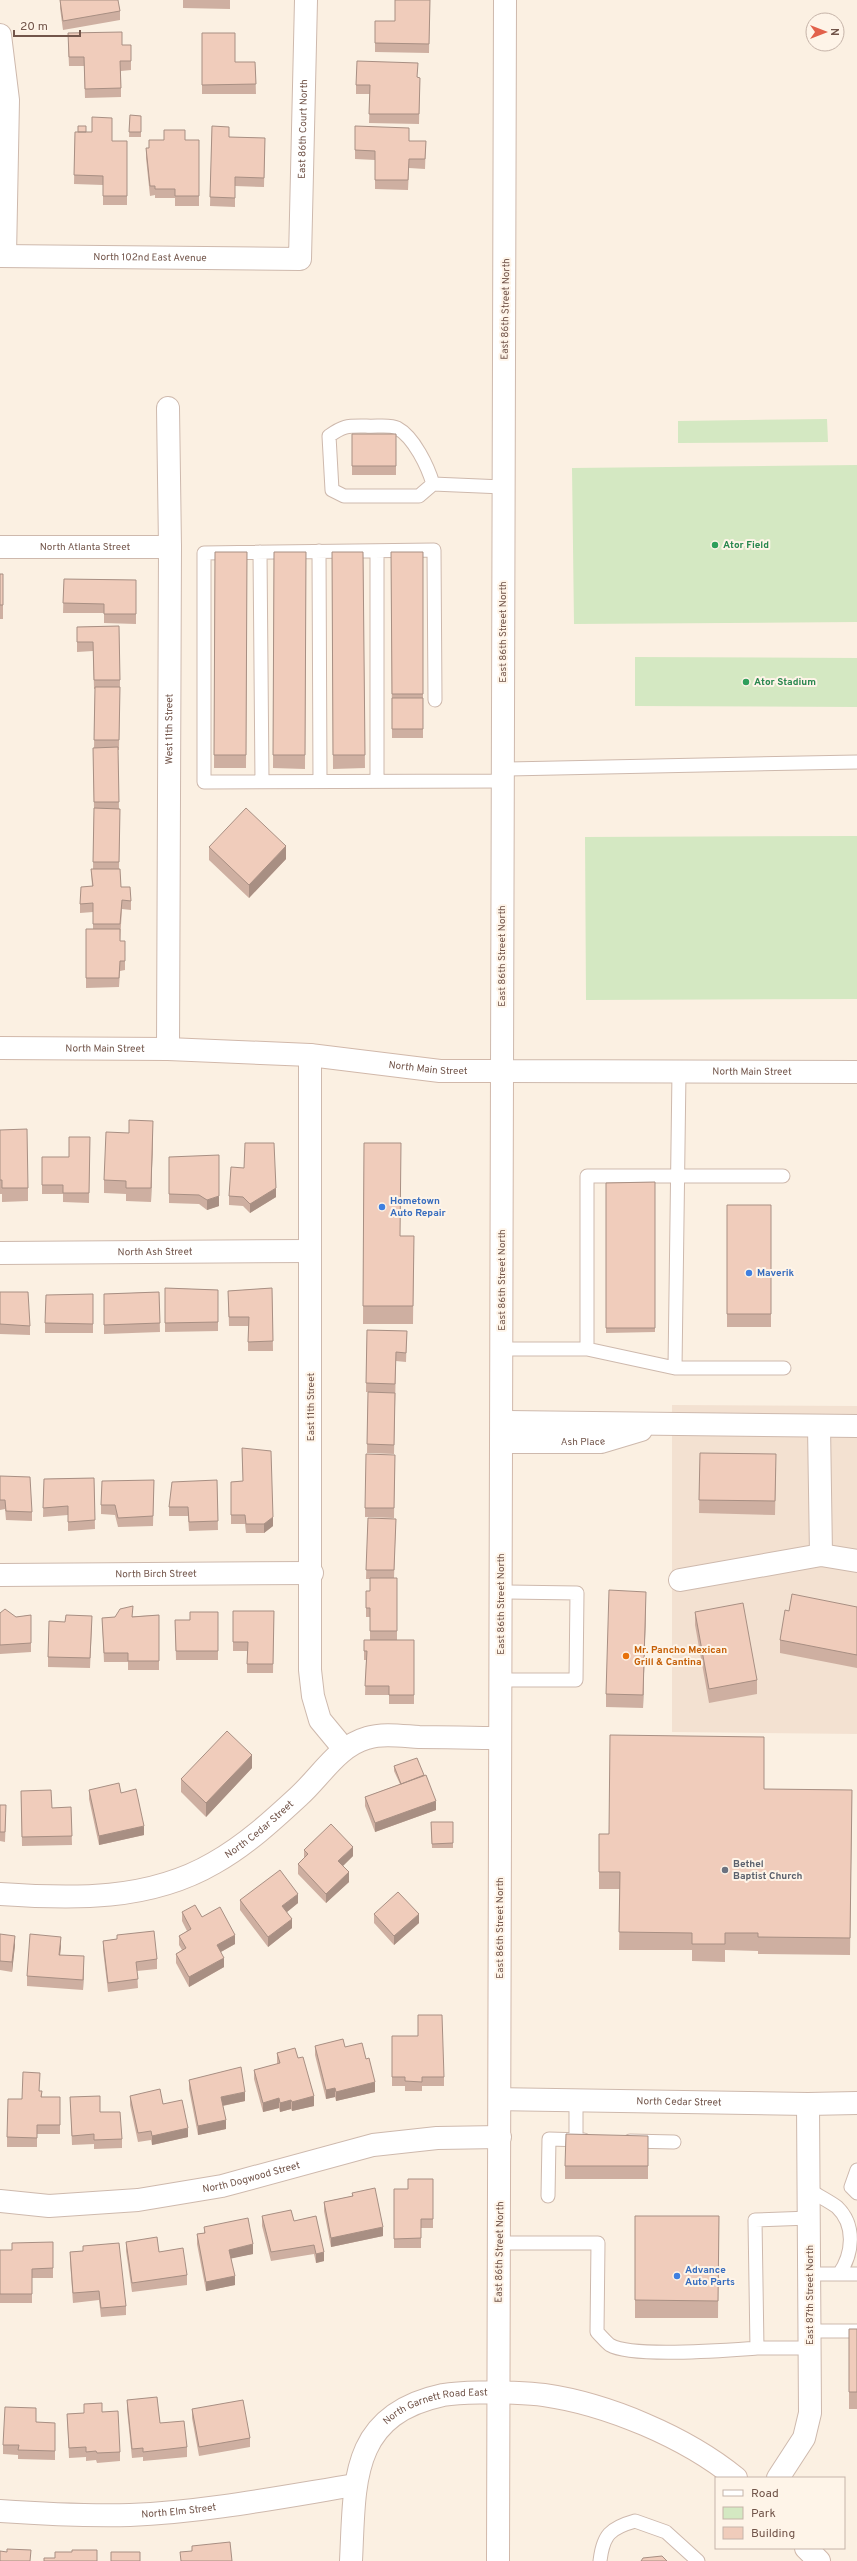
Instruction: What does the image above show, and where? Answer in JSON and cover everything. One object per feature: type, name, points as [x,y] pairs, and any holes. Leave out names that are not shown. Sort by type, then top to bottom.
[{"type":"street","name":"East 86th Court North","points":[[300,259],[306,0]]},
{"type":"street","name":"East 86th Street North","points":[[498,2561],[502,1432],[503,487],[506,298],[505,0]]},
{"type":"street","points":[[0,35],[8,100],[2,256]]},
{"type":"street","name":"North 102nd East Avenue","points":[[2,256],[300,259]]},
{"type":"street","name":"West 11th Street","points":[[168,408],[170,547],[168,1049]]},
{"type":"street","name":"North Atlanta Street","points":[[0,547],[170,547]]},
{"type":"street","name":"North Main Street","points":[[0,1048],[168,1049],[310,1055],[440,1071],[857,1072]]},
{"type":"street","name":"East 11th Street","points":[[310,1055],[312,1573],[310,1670],[313,1696],[320,1720],[344,1749]]},
{"type":"street","name":"North Ash Street","points":[[0,1253],[310,1251]]},
{"type":"street","name":"Ash Place","points":[[502,1432],[661,1424],[857,1426]]},
{"type":"street","points":[[819,1426],[821,1555]]},
{"type":"street","points":[[680,1580],[821,1555],[857,1561]]},
{"type":"street","name":"North Birch Street","points":[[0,1575],[312,1573]]},
{"type":"street","name":"North Cedar Street","points":[[0,1894],[55,1898],[100,1896],[135,1892],[172,1882],[214,1863],[247,1841],[301,1794],[344,1749],[368,1738],[388,1736],[500,1738]]},
{"type":"street","name":"North Cedar Street","points":[[500,2099],[808,2104],[857,2103]]},
{"type":"street","name":"East 87th Street North","points":[[779,2477],[804,2438],[809,2424],[810,2190],[808,2104]]},
{"type":"street","name":"North Dogwood Street","points":[[0,2201],[49,2206],[138,2200],[222,2186],[373,2146],[437,2138],[500,2137]]},
{"type":"street","name":"North Garnett Road East","points":[[351,2561],[355,2485],[361,2458],[372,2436],[387,2419],[403,2408],[444,2395],[498,2392],[551,2397],[614,2414],[694,2449],[735,2477]]},
{"type":"street","name":"North Elm Street","points":[[0,2511],[64,2515],[131,2514],[182,2510],[355,2485]]},
{"type":"lane","points":[[433,484],[427,464],[421,458],[410,438],[396,427],[343,426],[329,436],[332,490],[344,496],[419,496],[433,484],[503,487]]},
{"type":"lane","points":[[435,700],[434,550],[204,553],[204,782],[377,781],[857,762]]},
{"type":"lane","points":[[319,551],[320,781]]},
{"type":"lane","points":[[377,551],[377,781]]},
{"type":"lane","points":[[260,552],[262,781]]},
{"type":"lane","points":[[675,1368],[679,1072]]},
{"type":"lane","points":[[587,1349],[587,1176],[783,1176]]},
{"type":"lane","points":[[502,1349],[587,1349],[675,1368],[784,1368]]},
{"type":"lane","points":[[500,1680],[576,1680],[577,1593],[501,1592]]},
{"type":"lane","points":[[576,2100],[576,2140]]},
{"type":"lane","points":[[548,2196],[549,2139],[598,2140]]},
{"type":"lane","points":[[613,2140],[674,2142]]},
{"type":"lane","points":[[857,2170],[851,2187],[857,2193]]},
{"type":"lane","points":[[810,2190],[836,2206],[847,2222],[850,2232],[848,2257],[839,2274]]},
{"type":"lane","points":[[757,2348],[755,2220],[810,2218]]},
{"type":"lane","points":[[500,2243],[598,2243],[597,2332],[611,2346],[634,2351],[687,2352],[757,2348],[857,2332]]},
{"type":"lane","points":[[810,2274],[857,2274]]},
{"type":"lane","points":[[600,2561],[602,2545],[610,2531],[635,2521],[666,2532],[698,2561]]},
{"type":"shaded area","points":[[672,1405],[857,1406],[857,1734],[672,1732]]},
{"type":"green space","points":[[827,419],[828,442],[678,443],[678,421]]},
{"type":"green space","name":"Ator Field","points":[[857,465],[857,622],[574,624],[572,468]]},
{"type":"green space","name":"Ator Stadium","points":[[635,657],[857,658],[857,707],[635,706]]},
{"type":"green space","points":[[857,836],[857,999],[586,1000],[585,837]]},
{"type":"building","points":[[60,0],[118,0],[120,11],[63,21]]},
{"type":"building","points":[[395,0],[430,0],[429,44],[375,43],[375,21],[395,21]]},
{"type":"building","points":[[122,32],[122,45],[131,45],[131,61],[120,61],[121,88],[85,89],[84,57],[69,57],[68,33]]},
{"type":"building","points":[[202,33],[235,33],[235,62],[255,62],[256,84],[202,85]]},
{"type":"building","points":[[357,61],[418,63],[417,77],[420,78],[419,114],[369,114],[370,85],[356,85]]},
{"type":"building","points":[[130,115],[141,116],[141,132],[129,132]]},
{"type":"building","points":[[92,117],[112,118],[112,141],[127,141],[127,196],[103,196],[103,176],[74,175],[75,132],[92,132]]},
{"type":"building","points":[[78,126],[86,126],[86,132],[78,132]]},
{"type":"building","points":[[212,126],[229,127],[229,137],[265,138],[264,178],[235,177],[235,198],[210,197]]},
{"type":"building","points":[[355,126],[409,128],[409,141],[426,141],[425,159],[409,159],[408,180],[375,180],[375,151],[355,150]]},
{"type":"building","points":[[164,130],[185,130],[185,140],[199,140],[199,196],[175,196],[175,189],[155,189],[155,186],[150,186],[146,148],[149,148],[149,140],[164,140]]},
{"type":"building","points":[[352,434],[396,434],[396,466],[352,466]]},
{"type":"building","points":[[215,552],[247,552],[246,755],[214,755]]},
{"type":"building","points":[[274,552],[306,552],[305,755],[273,755]]},
{"type":"building","points":[[332,552],[363,552],[365,755],[333,755]]},
{"type":"building","points":[[391,552],[423,552],[423,694],[392,694]]},
{"type":"building","points":[[0,574],[3,574],[3,605],[0,605]]},
{"type":"building","points":[[64,579],[136,580],[136,614],[104,614],[104,604],[63,603]]},
{"type":"building","points":[[119,626],[120,680],[94,680],[93,642],[77,642],[77,627]]},
{"type":"building","points":[[95,687],[120,687],[119,740],[94,740]]},
{"type":"building","points":[[392,698],[423,698],[423,729],[392,729]]},
{"type":"building","points":[[118,747],[119,802],[94,802],[93,748]]},
{"type":"building","points":[[94,808],[120,809],[119,862],[93,862]]},
{"type":"building","points":[[246,808],[286,846],[249,885],[209,847]]},
{"type":"building","points":[[91,869],[120,869],[121,887],[130,887],[131,901],[122,900],[120,924],[93,924],[93,903],[80,904],[81,887],[93,886]]},
{"type":"building","points":[[86,929],[120,929],[120,941],[125,941],[125,961],[120,961],[119,978],[86,978]]},
{"type":"building","points":[[129,1120],[153,1121],[151,1188],[126,1188],[126,1181],[104,1180],[106,1132],[129,1133]]},
{"type":"building","points":[[27,1129],[28,1188],[2,1188],[2,1180],[0,1180],[0,1130]]},
{"type":"building","points":[[69,1137],[90,1137],[89,1193],[63,1193],[63,1185],[42,1185],[42,1157],[69,1157]]},
{"type":"building","points":[[245,1143],[274,1143],[276,1188],[250,1204],[243,1197],[229,1196],[231,1167],[244,1168]]},
{"type":"building","name":"Hometown Auto Repair","points":[[364,1143],[401,1143],[400,1236],[414,1236],[413,1306],[363,1306]]},
{"type":"building","points":[[219,1155],[219,1196],[207,1200],[199,1195],[169,1194],[169,1157]]},
{"type":"building","points":[[655,1182],[655,1328],[606,1328],[606,1183]]},
{"type":"building","name":"Maverik","points":[[727,1205],[771,1205],[771,1314],[727,1314]]},
{"type":"building","points":[[165,1288],[218,1290],[218,1322],[165,1323]]},
{"type":"building","points":[[272,1288],[273,1341],[248,1342],[249,1317],[229,1317],[228,1291]]},
{"type":"building","points":[[0,1292],[28,1292],[30,1326],[0,1324]]},
{"type":"building","points":[[159,1292],[160,1323],[104,1325],[104,1294]]},
{"type":"building","points":[[93,1294],[93,1324],[45,1323],[46,1295]]},
{"type":"building","points":[[367,1330],[407,1331],[406,1353],[396,1352],[395,1384],[366,1383]]},
{"type":"building","points":[[368,1392],[395,1393],[394,1445],[367,1444]]},
{"type":"building","points":[[242,1448],[271,1451],[273,1517],[264,1524],[246,1524],[245,1515],[231,1515],[231,1482],[243,1481]]},
{"type":"building","points":[[700,1453],[776,1454],[775,1501],[699,1500]]},
{"type":"building","points":[[366,1454],[395,1455],[394,1508],[365,1508]]},
{"type":"building","points":[[0,1476],[30,1477],[32,1512],[6,1511],[5,1500],[0,1500]]},
{"type":"building","points":[[94,1478],[95,1520],[68,1522],[68,1506],[43,1508],[44,1479]]},
{"type":"building","points":[[154,1480],[153,1516],[118,1518],[115,1505],[101,1505],[102,1481]]},
{"type":"building","points":[[217,1480],[218,1521],[189,1522],[188,1507],[169,1507],[172,1482]]},
{"type":"building","points":[[368,1518],[396,1519],[394,1570],[366,1570]]},
{"type":"building","points":[[370,1578],[397,1578],[397,1631],[370,1631],[370,1608],[366,1608],[366,1591],[370,1591]]},
{"type":"building","name":"Mr. Pancho Mexican Grill & Cantina","points":[[609,1590],[646,1592],[643,1695],[606,1694]]},
{"type":"building","points":[[792,1594],[857,1607],[857,1655],[780,1640],[785,1610],[789,1611]]},
{"type":"building","points":[[743,1603],[757,1680],[709,1689],[695,1612]]},
{"type":"building","points":[[133,1606],[132,1617],[159,1615],[159,1661],[128,1661],[128,1653],[104,1653],[102,1618],[115,1617],[120,1609]]},
{"type":"building","points":[[5,1609],[16,1617],[31,1615],[31,1643],[0,1645],[0,1613]]},
{"type":"building","points":[[233,1611],[274,1611],[273,1664],[247,1664],[248,1642],[233,1642]]},
{"type":"building","points":[[190,1612],[218,1612],[218,1651],[176,1651],[175,1620],[190,1620]]},
{"type":"building","points":[[66,1615],[92,1616],[90,1658],[48,1657],[49,1621],[65,1622]]},
{"type":"building","points":[[364,1640],[414,1640],[414,1695],[389,1695],[389,1686],[365,1686],[367,1651],[364,1651]]},
{"type":"building","points":[[227,1731],[252,1755],[206,1803],[181,1779]]},
{"type":"building","name":"Bethel Baptist Church","points":[[610,1735],[764,1737],[764,1789],[852,1790],[850,1938],[758,1937],[758,1933],[725,1933],[725,1944],[692,1944],[692,1933],[619,1932],[620,1872],[599,1872],[599,1834],[609,1834]]},
{"type":"building","points":[[417,1758],[424,1775],[401,1784],[394,1766]]},
{"type":"building","points":[[426,1775],[436,1801],[375,1823],[365,1797]]},
{"type":"building","points":[[119,1783],[121,1793],[136,1789],[144,1826],[99,1836],[89,1790]]},
{"type":"building","points":[[51,1790],[52,1808],[71,1807],[72,1836],[22,1837],[21,1791]]},
{"type":"building","points":[[0,1805],[6,1805],[5,1832],[0,1832]]},
{"type":"building","points":[[431,1822],[453,1822],[453,1843],[432,1844]]},
{"type":"building","points":[[331,1824],[353,1847],[338,1861],[349,1872],[326,1894],[298,1864],[308,1854],[304,1850]]},
{"type":"building","points":[[280,1870],[298,1894],[282,1906],[292,1919],[268,1937],[240,1900]]},
{"type":"building","points":[[398,1892],[419,1914],[394,1936],[374,1914]]},
{"type":"building","points":[[195,1905],[202,1917],[220,1907],[235,1935],[217,1945],[224,1958],[189,1977],[176,1954],[186,1948],[179,1936],[191,1929],[182,1912]]},
{"type":"building","points":[[154,1931],[157,1959],[136,1962],[138,1979],[108,1983],[103,1941],[117,1939],[117,1935]]},
{"type":"building","points":[[0,1934],[15,1936],[12,1962],[0,1961]]},
{"type":"building","points":[[30,1934],[61,1937],[59,1955],[84,1956],[83,1980],[27,1976]]},
{"type":"building","points":[[418,2015],[442,2015],[444,2077],[422,2077],[422,2082],[405,2081],[405,2077],[392,2077],[392,2036],[418,2036]]},
{"type":"building","points":[[343,2039],[345,2047],[362,2043],[366,2059],[369,2058],[375,2082],[336,2092],[335,2088],[326,2090],[315,2046]]},
{"type":"building","points":[[295,2048],[298,2058],[303,2057],[314,2096],[292,2102],[291,2100],[280,2103],[279,2098],[263,2103],[254,2070],[280,2063],[277,2053]]},
{"type":"building","points":[[241,2067],[245,2092],[221,2097],[226,2120],[198,2126],[189,2080]]},
{"type":"building","points":[[23,2072],[40,2073],[39,2091],[42,2091],[41,2097],[60,2097],[60,2125],[37,2125],[37,2138],[7,2137],[8,2099],[22,2099]]},
{"type":"building","points":[[160,2089],[163,2104],[182,2100],[188,2128],[152,2136],[151,2131],[138,2133],[130,2096]]},
{"type":"building","points":[[100,2096],[100,2112],[120,2112],[122,2139],[94,2140],[94,2134],[72,2136],[70,2097]]},
{"type":"building","points":[[566,2134],[648,2136],[648,2166],[565,2166]]},
{"type":"building","points":[[408,2179],[433,2179],[433,2219],[421,2219],[421,2238],[394,2239],[394,2189],[408,2189]]},
{"type":"building","points":[[375,2188],[383,2227],[331,2238],[324,2202],[353,2196],[352,2193]]},
{"type":"building","points":[[291,2210],[294,2221],[316,2216],[324,2252],[316,2254],[314,2245],[271,2252],[262,2216]]},
{"type":"building","name":"Advance Auto Parts","points":[[635,2216],[719,2216],[718,2301],[635,2300]]},
{"type":"building","points":[[248,2218],[253,2244],[229,2250],[235,2276],[206,2282],[197,2234],[205,2233],[204,2227]]},
{"type":"building","points":[[157,2237],[159,2252],[183,2248],[187,2275],[132,2283],[126,2242]]},
{"type":"building","points":[[53,2242],[53,2268],[32,2269],[32,2294],[0,2294],[0,2250],[12,2250],[12,2243]]},
{"type":"building","points":[[119,2243],[126,2306],[101,2308],[99,2291],[73,2293],[70,2252],[83,2251],[83,2246]]},
{"type":"building","points":[[849,2329],[857,2329],[857,2392],[849,2392]]},
{"type":"building","points":[[157,2397],[160,2423],[184,2421],[187,2447],[143,2452],[143,2448],[132,2449],[127,2400]]},
{"type":"building","points":[[243,2400],[250,2438],[199,2447],[192,2409]]},
{"type":"building","points":[[102,2403],[102,2412],[118,2411],[120,2452],[97,2453],[96,2451],[86,2452],[86,2447],[69,2448],[67,2414],[84,2413],[84,2404]]},
{"type":"building","points":[[5,2407],[36,2408],[36,2422],[55,2423],[55,2451],[18,2450],[19,2445],[3,2445]]},
{"type":"building","points":[[230,2542],[232,2561],[181,2561],[180,2552],[192,2551],[192,2546]]},
{"type":"building","points":[[7,2549],[31,2550],[30,2561],[0,2561],[0,2551],[7,2552]]},
{"type":"building","points":[[72,2550],[97,2550],[97,2561],[44,2561],[44,2558],[55,2558],[55,2552],[72,2552]]},
{"type":"building","points":[[111,2552],[140,2552],[140,2561],[111,2561]]},
{"type":"building","points":[[662,2556],[667,2561],[641,2561],[643,2558]]},
{"type":"place","name":"Ator Field","points":[[715,545]]},
{"type":"place","name":"Ator Stadium","points":[[746,682]]},
{"type":"place","name":"Hometown Auto Repair","points":[[382,1207]]},
{"type":"place","name":"Maverik","points":[[749,1273]]},
{"type":"place","name":"Mr. Pancho Mexican Grill & Cantina","points":[[626,1656]]},
{"type":"place","name":"Bethel Baptist Church","points":[[725,1870]]},
{"type":"place","name":"Advance Auto Parts","points":[[677,2276]]}]
